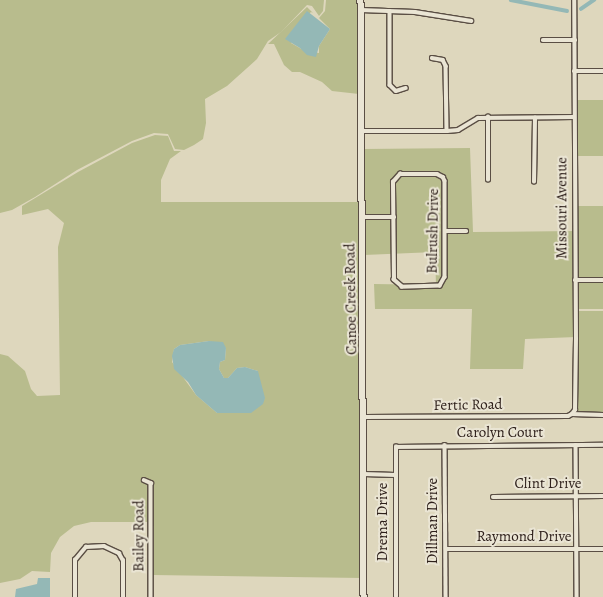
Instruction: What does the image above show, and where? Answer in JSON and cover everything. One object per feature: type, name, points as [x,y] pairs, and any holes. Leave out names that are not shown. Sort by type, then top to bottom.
[{"type":"main road","name":"Canoe Creek Road","points":[[361,0],[364,597]]},
{"type":"street","name":"Missouri Avenue","points":[[572,414],[575,410],[574,0]]},
{"type":"street","points":[[361,10],[415,12],[471,21]]},
{"type":"street","points":[[390,11],[390,85],[396,91],[406,88]]},
{"type":"street","points":[[543,40],[575,40]]},
{"type":"street","points":[[432,58],[442,60],[446,66],[448,131]]},
{"type":"street","points":[[574,71],[603,71]]},
{"type":"street","points":[[488,117],[488,180]]},
{"type":"street","points":[[361,131],[448,131],[458,130],[478,118],[574,117]]},
{"type":"street","points":[[534,182],[535,118]]},
{"type":"street","name":"Bulrush Drive","points":[[400,174],[437,174],[443,177],[445,181],[444,282],[440,286],[402,287],[394,280],[394,217],[395,177],[400,174]]},
{"type":"street","points":[[362,217],[394,217]]},
{"type":"street","points":[[445,231],[466,231]]},
{"type":"street","points":[[575,280],[603,280]]},
{"type":"street","name":"Fertic Road","points":[[364,417],[568,416],[572,414],[603,415]]},
{"type":"street","name":"Carolyn Court","points":[[396,447],[445,445],[603,445]]},
{"type":"street","name":"Dillman Drive","points":[[445,445],[446,597]]},
{"type":"street","points":[[576,445],[575,496],[577,597]]},
{"type":"street","name":"Drema Drive","points":[[396,447],[394,475],[396,597]]},
{"type":"street","points":[[364,474],[394,475]]},
{"type":"street","name":"Bailey Road","points":[[144,480],[151,483],[151,597]]},
{"type":"street","name":"Clint Drive","points":[[493,497],[603,496]]},
{"type":"street","points":[[75,597],[75,560],[86,547],[104,546],[119,553],[123,560],[123,597]]},
{"type":"street","name":"Raymond Drive","points":[[446,550],[603,549]]},
{"type":"green space","points":[[0,0],[324,0],[323,11],[319,16],[312,6],[307,5],[281,32],[268,41],[257,59],[227,86],[205,99],[206,123],[203,139],[194,145],[184,150],[175,149],[168,134],[154,133],[132,141],[77,170],[12,210],[0,213]]},
{"type":"green space","points":[[326,0],[359,0],[359,94],[332,91],[322,82],[300,72],[292,72],[284,65],[274,44],[268,44],[307,7],[313,13],[311,12],[295,27],[291,43],[305,51],[319,53],[319,46],[330,29],[319,18],[325,11]]},
{"type":"green space","points":[[576,100],[603,100],[603,156],[576,156]]},
{"type":"green space","points":[[155,135],[168,136],[174,151],[181,151],[170,159],[161,180],[161,202],[360,202],[362,578],[153,575],[154,526],[150,526],[150,522],[91,522],[74,526],[60,537],[51,553],[50,572],[32,571],[20,579],[0,583],[0,354],[8,356],[25,371],[31,389],[37,396],[60,395],[58,247],[64,223],[48,209],[22,215],[22,206],[78,172],[132,143]],"holes":[[[209,341],[226,348],[225,360],[220,362],[219,369],[224,378],[228,378],[237,368],[245,367],[258,371],[217,413],[196,395],[172,362],[174,349],[180,345]]]},
{"type":"green space","points":[[470,148],[473,232],[576,231],[576,206],[603,206],[603,309],[577,309],[576,337],[525,339],[523,369],[470,369],[472,309],[375,309],[374,284],[436,285],[435,252],[364,255],[363,149]]},
{"type":"green space","points":[[577,311],[603,311],[603,414],[577,414]]},
{"type":"water","points":[[307,11],[330,29],[319,46],[316,57],[307,55],[300,48],[285,39]]},
{"type":"water","points":[[209,341],[223,342],[226,348],[225,360],[220,362],[219,369],[224,378],[228,378],[237,368],[245,367],[258,371],[265,398],[263,404],[251,413],[217,413],[196,395],[188,382],[174,369],[172,356],[174,349],[180,345]]},
{"type":"water","points":[[38,578],[50,578],[50,597],[15,597],[16,589],[37,584]]},
{"type":"waterway","points":[[511,0],[567,11]]},
{"type":"waterway","points":[[581,9],[594,0]]}]
